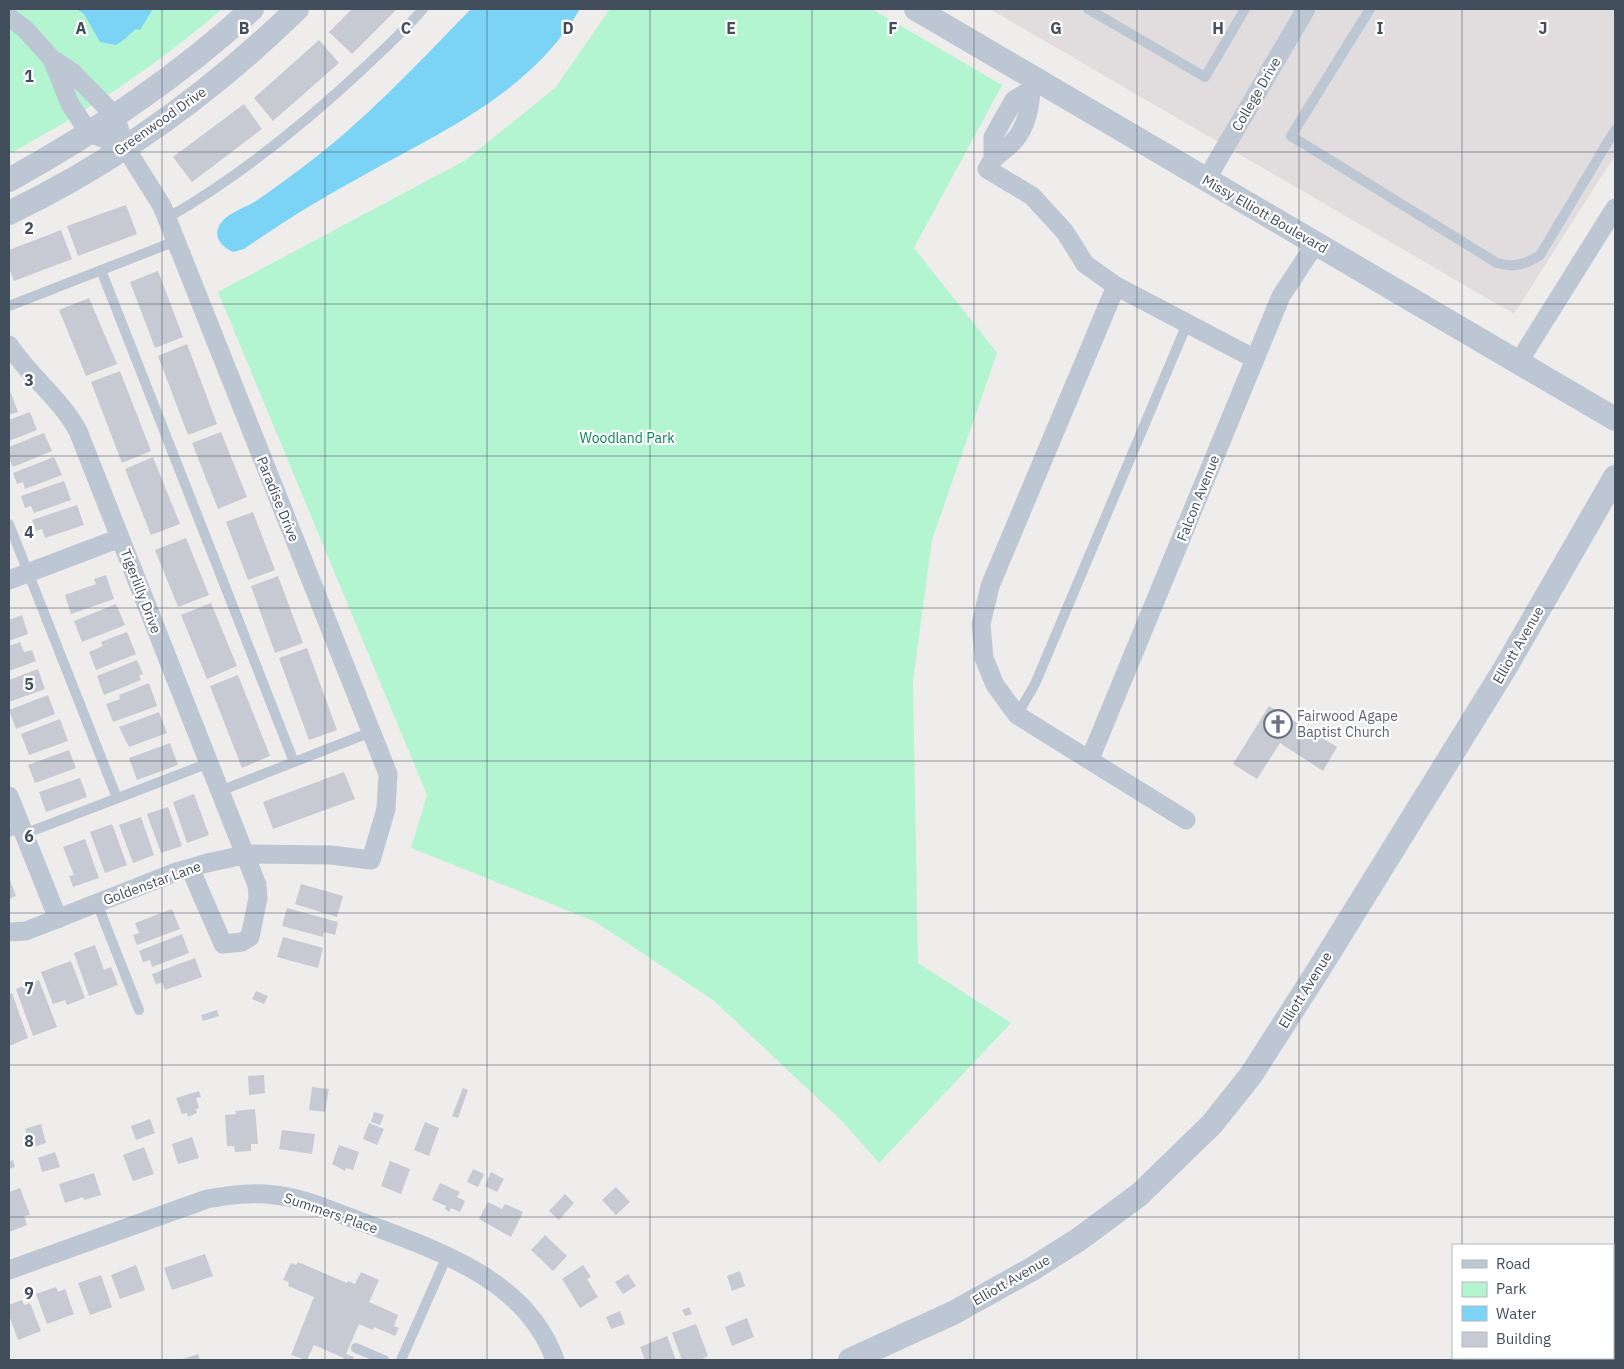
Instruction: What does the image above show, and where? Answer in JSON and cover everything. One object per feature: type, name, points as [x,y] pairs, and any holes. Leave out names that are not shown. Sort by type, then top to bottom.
[{"type":"street","points":[[9,180],[115,116],[189,62],[252,9]]},
{"type":"street","name":"Greenwood Drive","points":[[9,213],[72,179],[125,147],[230,71],[297,9]]},
{"type":"street","name":"Missy Elliott Boulevard","points":[[916,9],[1034,85],[1316,243],[1615,419]]},
{"type":"street","name":"College Drive","points":[[1206,180],[1306,9]]},
{"type":"street","points":[[9,16],[25,28],[52,59],[72,72],[115,116]]},
{"type":"street","points":[[52,59],[70,104],[89,133],[125,147]]},
{"type":"street","points":[[1034,85],[1030,113],[1012,144],[990,163],[1032,196],[1065,232],[1085,264],[1116,286],[1255,360]]},
{"type":"street","name":"Paradise Drive","points":[[115,116],[125,147],[162,206],[167,218],[388,774],[386,809],[372,860]]},
{"type":"street","points":[[1518,362],[1615,208]]},
{"type":"street","name":"Falcon Avenue","points":[[1090,759],[1281,296],[1316,243]]},
{"type":"street","points":[[1116,286],[990,586],[981,624],[984,658],[995,685],[1017,714],[1186,820]]},
{"type":"street","name":"Tigerlilly Drive","points":[[9,345],[26,367],[68,411],[78,431],[257,885],[258,898],[250,937],[242,942],[224,944],[220,939],[190,868]]},
{"type":"street","name":"Elliott Avenue","points":[[850,1360],[954,1313],[1032,1269],[1078,1240],[1140,1194],[1212,1124],[1251,1075],[1319,969],[1504,670],[1615,477]]},
{"type":"street","points":[[9,580],[120,538]]},
{"type":"street","points":[[9,796],[18,831],[58,919]]},
{"type":"street","name":"Goldenstar Lane","points":[[9,947],[18,931],[58,919],[190,868],[245,855],[330,855],[372,860]]},
{"type":"street","name":"Summers Place","points":[[9,1270],[207,1199],[255,1193],[303,1200],[404,1237],[480,1273],[515,1300],[541,1332],[555,1360]]},
{"type":"lane","points":[[167,218],[270,150],[328,101],[423,9]]},
{"type":"lane","points":[[1088,9],[1205,77],[1245,9]]},
{"type":"lane","points":[[1370,9],[1291,136],[1497,263],[1509,266],[1527,264],[1540,255],[1615,130]]},
{"type":"lane","points":[[9,306],[176,241]]},
{"type":"lane","points":[[101,270],[294,762]]},
{"type":"lane","points":[[1017,714],[1039,675],[1187,324]]},
{"type":"lane","points":[[9,524],[26,574],[117,798]]},
{"type":"lane","points":[[220,791],[371,732]]},
{"type":"lane","points":[[18,831],[117,798],[209,763]]},
{"type":"lane","points":[[97,903],[139,1010]]},
{"type":"lane","points":[[401,1360],[447,1256]]},
{"type":"lane","points":[[356,1348],[384,1360]]},
{"type":"shaded area","points":[[990,9],[1615,9],[1615,155],[1514,314]]},
{"type":"green space","points":[[9,9],[222,9],[172,50],[120,87],[65,122],[9,154]]},
{"type":"green space","name":"Woodland Park","points":[[610,9],[872,9],[1002,85],[914,248],[997,353],[932,540],[913,680],[918,963],[1011,1023],[879,1163],[843,1122],[713,1000],[594,921],[411,848],[427,795],[218,292],[466,160],[556,87]]},
{"type":"water","points":[[77,9],[153,9],[140,30],[136,29],[116,45],[100,42],[84,14]]},
{"type":"water","points":[[471,9],[580,9],[559,39],[535,65],[509,88],[480,109],[342,187],[285,221],[244,249],[233,252],[220,242],[217,231],[222,221],[236,211],[256,201],[323,152],[388,93]]},
{"type":"building","points":[[352,9],[397,9],[352,54],[329,32]]},
{"type":"building","points":[[319,40],[339,63],[273,121],[254,98]]},
{"type":"building","points":[[244,104],[262,129],[192,182],[173,157]]},
{"type":"building","points":[[126,205],[137,234],[78,256],[67,226]]},
{"type":"building","points":[[61,230],[72,259],[14,281],[9,268],[9,250]]},
{"type":"building","points":[[158,271],[183,337],[155,348],[130,282]]},
{"type":"building","points":[[89,298],[117,364],[86,376],[59,310]]},
{"type":"building","points":[[187,344],[217,424],[188,435],[158,356]]},
{"type":"building","points":[[120,371],[151,451],[122,463],[91,382]]},
{"type":"building","points":[[9,393],[11,393],[18,412],[9,415]]},
{"type":"building","points":[[30,412],[37,430],[9,441],[9,420]]},
{"type":"building","points":[[221,432],[247,497],[218,509],[192,443]]},
{"type":"building","points":[[44,433],[52,451],[13,467],[9,459],[9,447]]},
{"type":"building","points":[[54,457],[62,475],[25,489],[23,482],[17,484],[13,473]]},
{"type":"building","points":[[153,457],[180,524],[151,535],[125,469]]},
{"type":"building","points":[[64,481],[71,500],[34,513],[31,506],[25,508],[21,496]]},
{"type":"building","points":[[77,505],[84,525],[45,538],[42,529],[36,531],[32,520]]},
{"type":"building","points":[[253,512],[275,570],[248,580],[226,522]]},
{"type":"building","points":[[186,538],[209,595],[178,607],[155,550]]},
{"type":"building","points":[[106,575],[114,599],[71,614],[65,595],[96,584],[94,579]]},
{"type":"building","points":[[278,576],[303,643],[275,653],[251,586]]},
{"type":"building","points":[[211,603],[237,666],[207,679],[181,615]]},
{"type":"building","points":[[116,604],[125,625],[82,642],[74,621]]},
{"type":"building","points":[[22,615],[28,634],[9,641],[9,620]]},
{"type":"building","points":[[127,632],[136,654],[96,670],[89,652],[103,646],[101,642]]},
{"type":"building","points":[[20,642],[24,652],[32,650],[36,661],[9,671],[9,646]]},
{"type":"building","points":[[307,648],[337,730],[309,740],[279,658]]},
{"type":"building","points":[[137,660],[143,674],[139,676],[141,680],[104,695],[97,676]]},
{"type":"building","points":[[38,669],[45,689],[9,702],[9,680]]},
{"type":"building","points":[[238,675],[270,756],[242,768],[210,686]]},
{"type":"building","points":[[149,683],[157,706],[113,722],[106,704],[120,699],[119,695]]},
{"type":"building","points":[[48,695],[55,714],[16,729],[9,710]]},
{"type":"building","name":"Fairwood Agape Baptist Church","points":[[1269,706],[1337,747],[1323,771],[1280,743],[1257,779],[1233,764]]},
{"type":"building","points":[[159,712],[167,733],[129,747],[119,727]]},
{"type":"building","points":[[60,719],[68,741],[29,755],[21,734]]},
{"type":"building","points":[[170,743],[178,765],[137,780],[129,758]]},
{"type":"building","points":[[69,750],[76,768],[35,783],[28,765]]},
{"type":"building","points":[[344,772],[355,799],[273,829],[263,802]]},
{"type":"building","points":[[80,778],[87,797],[46,812],[39,792]]},
{"type":"building","points":[[194,794],[209,835],[187,843],[173,802]]},
{"type":"building","points":[[168,807],[182,846],[161,853],[147,814]]},
{"type":"building","points":[[141,817],[154,855],[133,863],[119,825]]},
{"type":"building","points":[[112,824],[127,865],[105,873],[90,832]]},
{"type":"building","points":[[85,839],[99,878],[73,887],[69,876],[74,875],[63,847]]},
{"type":"building","points":[[9,877],[16,896],[9,899]]},
{"type":"building","points":[[301,884],[343,896],[337,917],[295,904]]},
{"type":"building","points":[[287,908],[338,922],[335,935],[324,932],[323,937],[282,926]]},
{"type":"building","points":[[172,909],[180,929],[137,945],[133,935],[139,933],[135,923]]},
{"type":"building","points":[[182,934],[189,953],[152,967],[150,960],[143,962],[139,951]]},
{"type":"building","points":[[283,937],[323,948],[318,968],[277,957]]},
{"type":"building","points":[[95,945],[104,970],[111,967],[118,985],[89,996],[74,953]]},
{"type":"building","points":[[195,958],[202,977],[165,990],[162,982],[156,985],[152,974]]},
{"type":"building","points":[[71,961],[85,998],[67,1005],[65,1000],[53,1004],[41,972]]},
{"type":"building","points":[[39,980],[57,1027],[33,1036],[16,989]]},
{"type":"building","points":[[256,991],[268,996],[264,1004],[252,999]]},
{"type":"building","points":[[12,993],[28,1038],[9,1046],[9,994]]},
{"type":"building","points":[[217,1010],[219,1016],[203,1021],[201,1015]]},
{"type":"building","points":[[264,1075],[265,1093],[249,1095],[248,1076]]},
{"type":"building","points":[[312,1087],[329,1089],[325,1112],[309,1110]]},
{"type":"building","points":[[463,1088],[468,1090],[458,1118],[452,1116]]},
{"type":"building","points":[[199,1091],[201,1097],[196,1098],[199,1108],[196,1109],[197,1113],[188,1117],[187,1113],[182,1114],[176,1098]]},
{"type":"building","points":[[255,1109],[258,1144],[251,1144],[251,1151],[235,1152],[234,1146],[227,1146],[225,1115],[236,1114],[235,1111]]},
{"type":"building","points":[[374,1112],[384,1115],[380,1125],[371,1122]]},
{"type":"building","points":[[150,1119],[155,1133],[136,1140],[131,1126]]},
{"type":"building","points":[[425,1122],[439,1128],[429,1156],[414,1150]]},
{"type":"building","points":[[369,1123],[384,1129],[377,1145],[363,1139]]},
{"type":"building","points":[[41,1124],[46,1143],[31,1148],[25,1129]]},
{"type":"building","points":[[282,1130],[315,1134],[312,1154],[279,1149]]},
{"type":"building","points":[[192,1137],[199,1158],[178,1164],[172,1144]]},
{"type":"building","points":[[339,1145],[359,1152],[353,1170],[346,1168],[345,1171],[332,1164]]},
{"type":"building","points":[[144,1147],[154,1174],[133,1181],[123,1155]]},
{"type":"building","points":[[55,1152],[60,1167],[42,1172],[38,1158]]},
{"type":"building","points":[[13,1160],[15,1167],[9,1169],[9,1161]]},
{"type":"building","points":[[390,1161],[410,1169],[401,1194],[381,1186]]},
{"type":"building","points":[[473,1169],[484,1174],[478,1187],[467,1182]]},
{"type":"building","points":[[491,1172],[504,1179],[497,1192],[485,1186]]},
{"type":"building","points":[[94,1173],[101,1195],[84,1200],[83,1197],[65,1203],[59,1184]]},
{"type":"building","points":[[440,1183],[460,1192],[457,1197],[465,1201],[460,1212],[451,1208],[449,1212],[445,1209],[446,1206],[432,1200]]},
{"type":"building","points":[[616,1187],[630,1202],[616,1215],[602,1200]]},
{"type":"building","points":[[20,1188],[30,1215],[24,1216],[27,1225],[9,1232],[9,1192]]},
{"type":"building","points":[[565,1194],[574,1203],[559,1220],[549,1211]]},
{"type":"building","points":[[488,1202],[502,1209],[505,1204],[523,1212],[511,1237],[479,1219]]},
{"type":"building","points":[[545,1235],[567,1256],[553,1271],[531,1250]]},
{"type":"building","points":[[205,1254],[213,1276],[172,1290],[164,1268]]},
{"type":"building","points":[[298,1262],[347,1283],[348,1281],[355,1284],[361,1272],[379,1280],[369,1302],[398,1315],[394,1326],[399,1328],[395,1336],[374,1327],[373,1330],[359,1324],[346,1354],[354,1357],[353,1360],[343,1360],[344,1358],[314,1345],[307,1360],[291,1355],[314,1297],[288,1286],[289,1282],[283,1280],[291,1263],[296,1265]]},
{"type":"building","points":[[136,1265],[145,1290],[120,1299],[111,1275]]},
{"type":"building","points":[[583,1265],[591,1277],[587,1279],[598,1297],[580,1308],[562,1279]]},
{"type":"building","points":[[740,1271],[745,1286],[732,1291],[727,1276]]},
{"type":"building","points":[[628,1274],[636,1286],[623,1294],[615,1282]]},
{"type":"building","points":[[101,1275],[112,1307],[90,1315],[78,1283]]},
{"type":"building","points":[[56,1287],[58,1292],[65,1289],[74,1314],[47,1324],[36,1294]]},
{"type":"building","points":[[22,1300],[24,1305],[30,1303],[41,1331],[18,1340],[9,1315],[9,1305]]},
{"type":"building","points":[[689,1307],[692,1314],[685,1316],[682,1310]]},
{"type":"building","points":[[620,1311],[625,1324],[611,1329],[606,1317]]},
{"type":"building","points":[[747,1318],[754,1337],[732,1346],[725,1327]]},
{"type":"building","points":[[696,1324],[708,1356],[700,1360],[682,1360],[672,1333]]},
{"type":"building","points":[[667,1336],[676,1360],[645,1360],[640,1347]]},
{"type":"building","points":[[198,1354],[200,1360],[180,1360]]},
{"type":"place","name":"Fairwood Agape Baptist Church","points":[[1278,724]]}]
